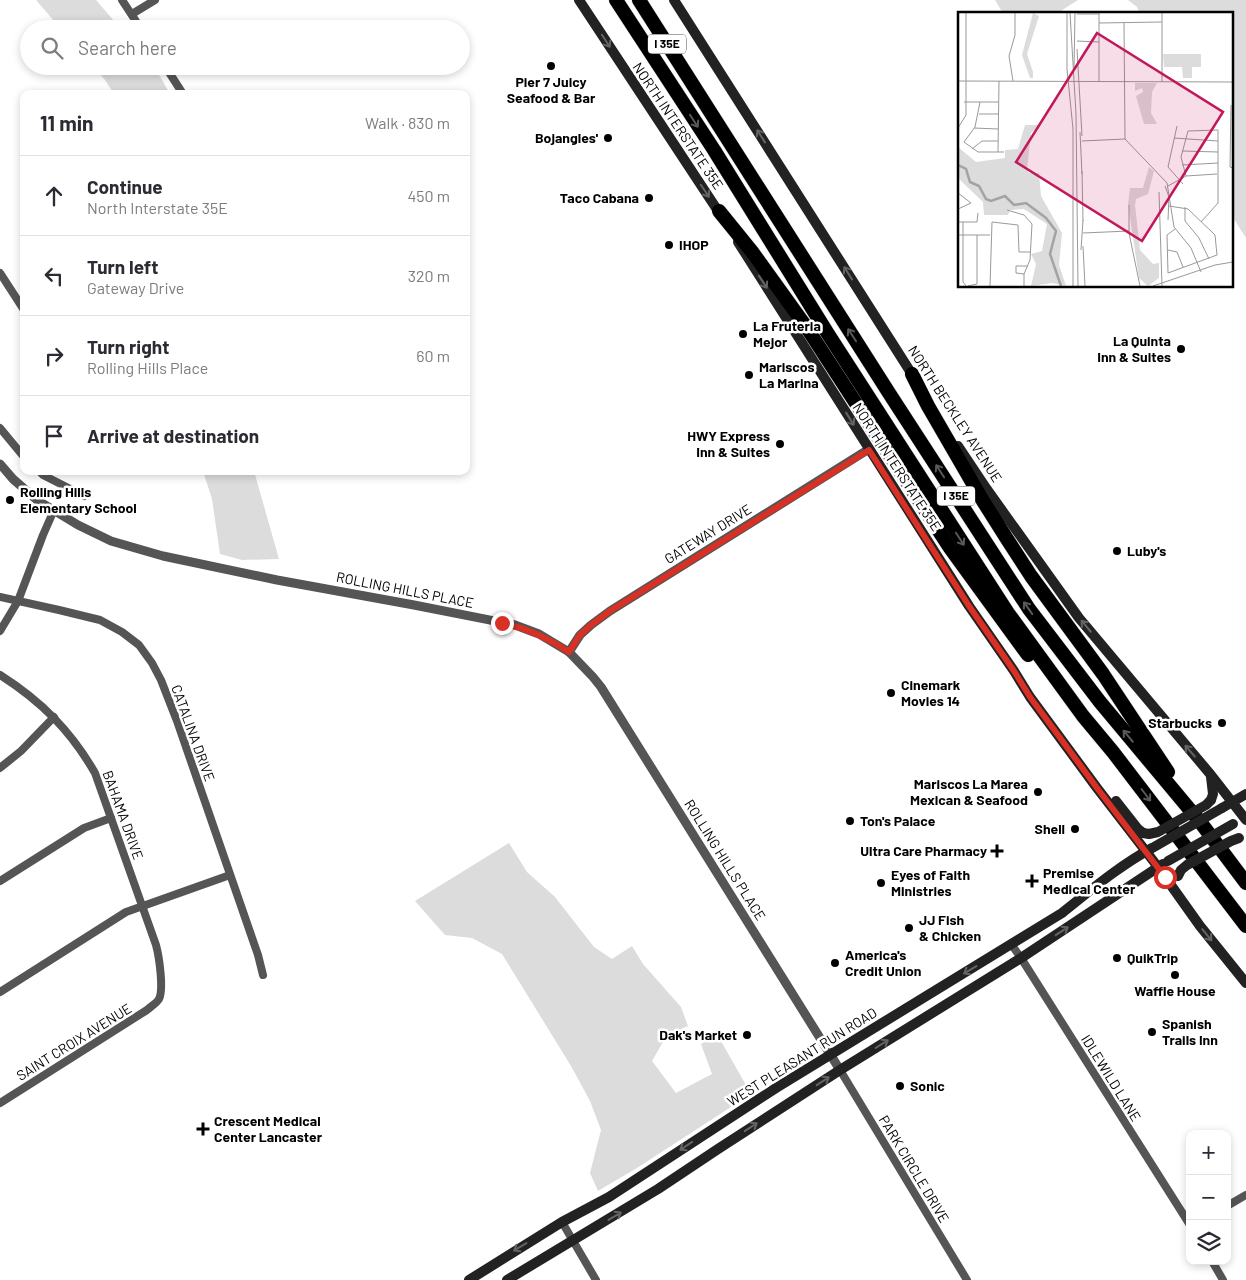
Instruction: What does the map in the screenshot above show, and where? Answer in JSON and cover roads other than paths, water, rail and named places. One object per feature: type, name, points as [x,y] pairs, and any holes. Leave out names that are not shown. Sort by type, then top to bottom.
[{"type":"highway","name":"I 35E","points":[[616,0],[1008,613],[1082,716],[1113,752],[1246,926]]},
{"type":"highway","name":"I 35E","points":[[639,0],[1029,609],[1100,702],[1201,823],[1246,881]]},
{"type":"highway","points":[[719,211],[754,253],[807,328],[970,577],[1051,685],[1082,716]]},
{"type":"highway","points":[[912,374],[928,406],[983,501],[1031,576],[1103,674],[1169,773],[1237,858],[1246,881]]},
{"type":"main road","name":"NORTH INTERSTATE 35E","points":[[579,0],[719,211],[869,450],[1030,697],[1097,788],[1150,849],[1158,867],[1192,915],[1246,983]]},
{"type":"main road","name":"NORTH BECKLEY AVENUE","points":[[674,0],[986,488],[1079,618],[1245,818]]},
{"type":"main road","points":[[1097,788],[1113,798],[1138,829],[1143,833],[1149,834],[1158,832],[1206,805],[1211,800],[1213,794],[1211,775]]},
{"type":"main road","name":"WEST PLEASANT RUN ROAD","points":[[469,1280],[562,1222],[608,1197],[706,1132],[830,1054],[1062,913],[1102,880],[1150,849],[1246,794]]},
{"type":"main road","points":[[507,1280],[658,1189],[840,1070],[1021,958],[1158,867],[1245,818]]},
{"type":"main road","points":[[1192,915],[1178,885],[1178,876],[1181,870],[1231,841],[1242,838]]},
{"type":"street","points":[[122,0],[136,20]]},
{"type":"street","points":[[132,14],[155,0]]},
{"type":"street","points":[[171,75],[180,90]]},
{"type":"street","points":[[0,273],[20,304]]},
{"type":"street","points":[[0,428],[20,452]]},
{"type":"street","name":"GATEWAY DRIVE","points":[[569,652],[580,635],[610,611],[869,450]]},
{"type":"street","name":"ROLLING HILLS PLACE","points":[[0,464],[13,479],[37,500],[78,525],[111,540],[155,554],[277,580],[515,625],[539,634],[569,652],[601,687],[840,1070]]},
{"type":"street","points":[[43,475],[84,496]]},
{"type":"street","points":[[0,631],[18,600],[54,510]]},
{"type":"street","name":"CATALINA DRIVE","points":[[0,597],[100,620],[122,632],[138,645],[152,663],[177,721],[258,955],[263,975]]},
{"type":"street","name":"BAHAMA DRIVE","points":[[0,675],[42,705],[54,717],[70,735],[96,773],[159,956],[159,999]]},
{"type":"street","points":[[0,768],[21,751],[54,717]]},
{"type":"street","points":[[0,881],[84,828],[111,818]]},
{"type":"street","points":[[0,992],[120,916],[142,906],[230,875]]},
{"type":"street","name":"IDLEWILD LANE","points":[[1011,944],[1187,1220]]},
{"type":"street","name":"SAINT CROIX AVENUE","points":[[0,1103],[147,1010],[159,999]]},
{"type":"street","name":"PARK CIRCLE DRIVE","points":[[840,1070],[967,1280]]},
{"type":"street","points":[[1231,1204],[1246,1195]]},
{"type":"street","points":[[562,1222],[596,1280]]},
{"type":"street","points":[[1214,1265],[1223,1280]]},
{"type":"place","name":"Pier 7 Juicy Seafood & Bar","points":[[551,66]]},
{"type":"place","name":"Bojangles'","points":[[608,138]]},
{"type":"place","name":"Taco Cabana","points":[[649,198]]},
{"type":"place","name":"IHOP","points":[[669,245]]},
{"type":"place","name":"La Fruteria Mejor","points":[[743,334]]},
{"type":"place","name":"La Quinta Inn & Suites","points":[[1181,349]]},
{"type":"place","name":"Mariscos La Marina","points":[[749,375]]},
{"type":"place","name":"HWY Express Inn & Suites","points":[[780,444]]},
{"type":"place","name":"Rolling Hills Elementary School","points":[[10,500]]},
{"type":"place","name":"Luby's","points":[[1117,551]]},
{"type":"place","name":"Cinemark Movies 14","points":[[891,693]]},
{"type":"place","name":"Starbucks","points":[[1222,723]]},
{"type":"place","name":"Mariscos La Marea Mexican & Seafood","points":[[1038,792]]},
{"type":"place","name":"Ton's Palace","points":[[850,821]]},
{"type":"place","name":"Shell","points":[[1075,829]]},
{"type":"place","name":"Ultra Care Pharmacy","points":[[997,851]]},
{"type":"place","name":"Premise Medical Center","points":[[1032,881]]},
{"type":"place","name":"Eyes of Faith Ministries","points":[[881,883]]},
{"type":"place","name":"JJ Fish & Chicken","points":[[909,928]]},
{"type":"place","name":"QuikTrip","points":[[1117,958]]},
{"type":"place","name":"America's Credit Union","points":[[835,963]]},
{"type":"place","name":"Waffle House","points":[[1175,975]]},
{"type":"place","name":"Spanish Trails Inn","points":[[1152,1032]]},
{"type":"place","name":"Dak's Market","points":[[747,1035]]},
{"type":"place","name":"Sonic","points":[[900,1086]]},
{"type":"place","name":"Crescent Medical Center Lancaster","points":[[203,1129]]}]
